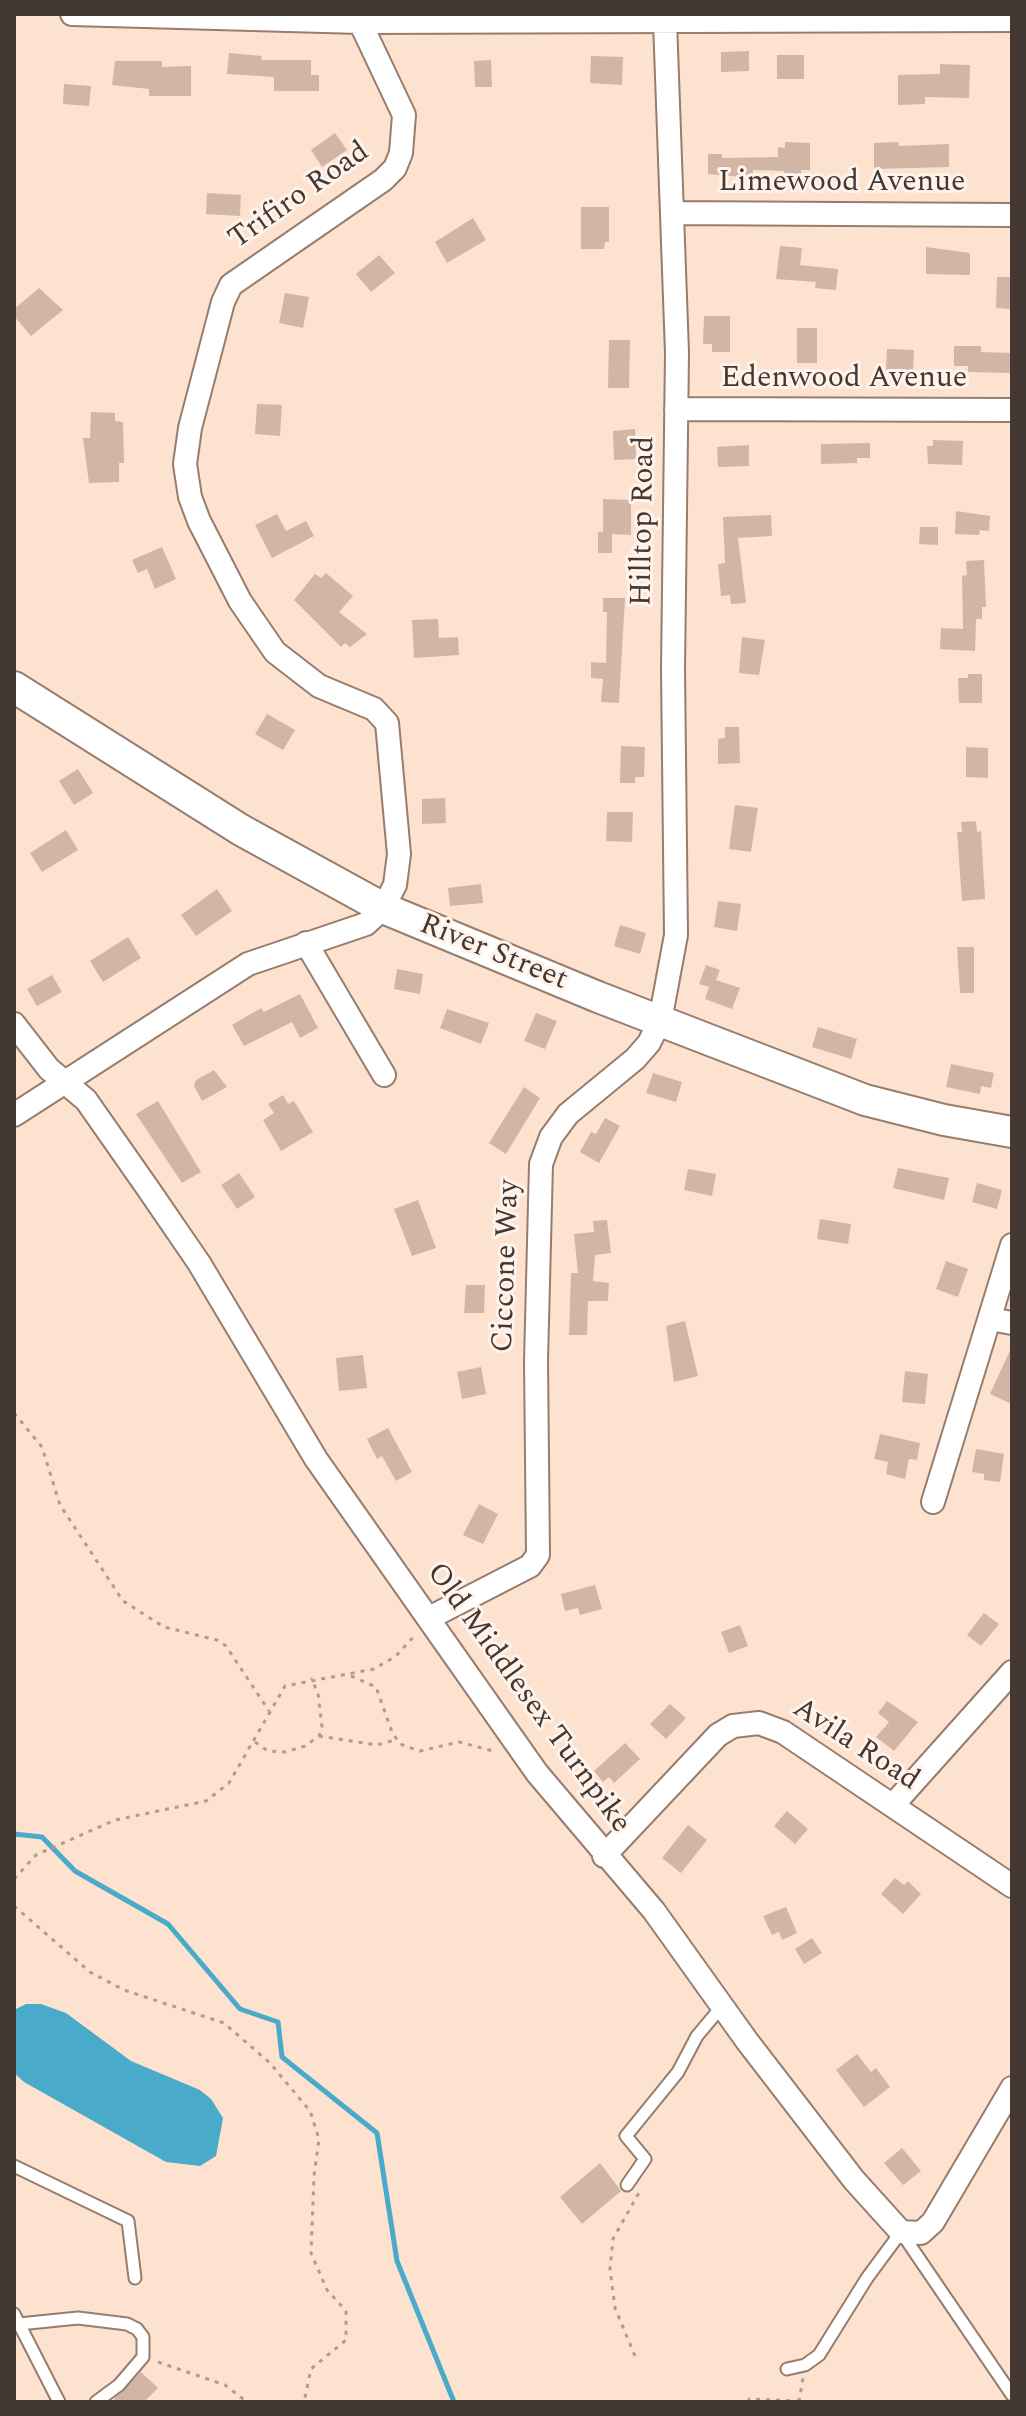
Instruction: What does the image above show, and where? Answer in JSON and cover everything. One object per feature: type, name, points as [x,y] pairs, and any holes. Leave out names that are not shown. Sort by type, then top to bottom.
[{"type":"main road","name":"River Street","points":[[14,687],[241,830],[383,908],[660,1021],[865,1100],[944,1120],[1012,1132]]},
{"type":"street","points":[[72,14],[250,15],[360,22],[1012,20]]},
{"type":"street","name":"Hilltop Road","points":[[660,1021],[678,916],[673,685],[676,409],[665,21]]},
{"type":"street","name":"Trifiro Road","points":[[360,22],[404,115],[401,153],[395,168],[383,180],[231,285],[223,302],[190,428],[185,464],[190,497],[199,521],[240,601],[275,652],[305,677],[374,709],[387,723],[399,854],[395,885],[383,908]]},
{"type":"street","name":"Limewood Avenue","points":[[672,213],[1012,215]]},
{"type":"street","name":"Edenwood Avenue","points":[[676,409],[1012,410]]},
{"type":"street","points":[[14,1115],[248,964],[360,926],[383,908]]},
{"type":"street","points":[[306,943],[384,1075]]},
{"type":"street","name":"Ciccone Way","points":[[429,1618],[530,1566],[536,1559],[540,1542],[536,1457],[537,1233],[541,1164],[551,1137],[568,1114],[635,1059],[660,1021]]},
{"type":"street","name":"Old Middlesex Turnpike","points":[[14,1024],[49,1069],[86,1100],[191,1251],[316,1459],[514,1740],[604,1856],[654,1911],[854,2180],[901,2232]]},
{"type":"street","points":[[933,1502],[1001,1321],[1012,1245]]},
{"type":"street","points":[[893,1805],[1012,1672]]},
{"type":"street","name":"Avila Road","points":[[604,1856],[718,1735],[741,1724],[775,1728],[1012,1886]]},
{"type":"street","points":[[901,2232],[921,2233],[933,2222],[1012,2088]]},
{"type":"lane","points":[[627,2185],[645,2159],[626,2136],[671,2081],[703,2027],[723,2005]]},
{"type":"lane","points":[[14,2166],[128,2221],[135,2278]]},
{"type":"lane","points":[[787,2369],[805,2365],[819,2355],[867,2278],[901,2232]]},
{"type":"lane","name":"Old Middlesex Turnpike","points":[[901,2232],[1012,2395]]},
{"type":"lane","points":[[59,2402],[16,2319],[78,2318],[127,2324],[143,2337],[143,2357],[119,2385],[96,2402]]},
{"type":"path","points":[[14,1413],[42,1447],[60,1505],[123,1601],[164,1627],[217,1640],[226,1646],[269,1711]]},
{"type":"path","points":[[14,1879],[36,1855],[115,1820],[206,1801],[229,1783],[285,1686],[311,1678],[374,1669],[396,1656],[429,1618]]},
{"type":"path","points":[[347,1675],[363,1679],[376,1687],[395,1740]]},
{"type":"path","points":[[255,1741],[268,1751],[285,1752],[305,1746],[319,1736],[322,1727],[318,1693],[311,1678]]},
{"type":"path","points":[[319,1736],[377,1745],[395,1740],[420,1751],[459,1742],[490,1753],[514,1740]]},
{"type":"path","points":[[14,1906],[90,1972],[124,1990],[224,2023],[270,2063],[310,2111],[319,2139],[311,2253],[327,2290],[346,2311],[346,2340],[311,2369],[304,2402]]},
{"type":"path","points":[[635,2356],[615,2308],[610,2269],[613,2239],[642,2194],[639,2169]]},
{"type":"path","points":[[143,2357],[225,2385],[247,2402]]},
{"type":"path","points":[[749,2402],[749,2399],[799,2402],[805,2365]]},
{"type":"water","points":[[26,2004],[41,2004],[66,2013],[131,2061],[200,2090],[211,2099],[223,2118],[216,2156],[200,2166],[166,2162],[24,2082],[14,2073],[14,2010]]},
{"type":"building","points":[[749,51],[749,71],[721,72],[721,52]]},
{"type":"building","points":[[229,53],[262,56],[261,60],[311,60],[311,75],[319,75],[319,91],[274,91],[274,77],[227,74]]},
{"type":"building","points":[[777,55],[804,55],[804,79],[777,79]]},
{"type":"building","points":[[591,56],[623,57],[622,85],[590,83]]},
{"type":"building","points":[[491,60],[492,87],[475,87],[474,61]]},
{"type":"building","points":[[115,61],[162,61],[162,67],[191,66],[191,96],[149,96],[149,89],[112,85]]},
{"type":"building","points":[[940,64],[970,65],[969,98],[925,97],[925,104],[898,105],[898,75],[940,74]]},
{"type":"building","points":[[64,84],[91,86],[89,106],[63,104]]},
{"type":"building","points":[[335,133],[347,150],[322,167],[311,150]]},
{"type":"building","points":[[785,142],[810,143],[810,170],[801,170],[801,179],[784,178],[784,171],[753,170],[753,178],[708,174],[708,154],[722,154],[722,158],[778,157],[778,147],[785,148]]},
{"type":"building","points":[[898,142],[899,146],[949,144],[949,167],[874,169],[874,143]]},
{"type":"building","points":[[207,193],[241,195],[240,216],[206,214]]},
{"type":"building","points":[[581,207],[609,207],[609,242],[605,242],[604,249],[581,249]]},
{"type":"building","points":[[473,218],[486,240],[447,263],[435,242]]},
{"type":"building","points":[[780,246],[802,248],[800,265],[838,269],[836,290],[815,288],[816,282],[776,279]]},
{"type":"building","points":[[926,247],[970,253],[970,275],[926,274]]},
{"type":"building","points":[[379,255],[395,273],[371,292],[356,274]]},
{"type":"building","points":[[997,277],[1011,277],[1010,309],[996,308]]},
{"type":"building","points":[[39,288],[63,310],[31,336],[14,316],[14,309]]},
{"type":"building","points":[[285,293],[309,297],[303,328],[279,323]]},
{"type":"building","points":[[704,316],[730,316],[730,352],[712,352],[712,344],[703,344]]},
{"type":"building","points":[[797,328],[817,328],[817,363],[797,363]]},
{"type":"building","points":[[609,340],[630,340],[629,388],[608,388]]},
{"type":"building","points":[[954,346],[981,346],[981,352],[1012,353],[1012,373],[968,372],[968,366],[954,366]]},
{"type":"building","points":[[887,349],[914,350],[913,371],[886,371]]},
{"type":"building","points":[[257,404],[282,405],[280,436],[255,434]]},
{"type":"building","points":[[91,412],[115,413],[115,421],[123,422],[124,463],[119,463],[119,482],[89,483],[83,438],[90,438]]},
{"type":"building","points":[[635,429],[636,459],[614,460],[613,431]]},
{"type":"building","points":[[933,440],[963,441],[962,465],[928,464],[927,446],[933,446]]},
{"type":"building","points":[[870,443],[870,458],[857,458],[857,463],[821,464],[821,444]]},
{"type":"building","points":[[749,445],[749,466],[718,467],[717,447]]},
{"type":"building","points":[[603,499],[631,500],[631,535],[612,534],[612,553],[598,553],[598,532],[603,532]]},
{"type":"building","points":[[956,511],[990,516],[989,531],[980,530],[979,535],[955,534]]},
{"type":"building","points":[[277,514],[286,531],[306,521],[314,536],[272,558],[255,525]]},
{"type":"building","points":[[771,515],[772,536],[738,538],[746,603],[731,604],[730,595],[721,596],[718,564],[725,563],[723,517]]},
{"type":"building","points":[[920,527],[938,527],[938,545],[919,544]]},
{"type":"building","points":[[162,547],[176,579],[155,589],[147,569],[138,573],[132,560]]},
{"type":"building","points":[[984,560],[986,607],[982,607],[982,619],[976,619],[975,651],[940,649],[941,628],[963,629],[962,576],[967,575],[966,561]]},
{"type":"building","points":[[326,573],[353,596],[339,612],[367,634],[350,647],[345,643],[341,647],[294,600],[315,574],[321,578]]},
{"type":"building","points":[[603,598],[625,598],[619,703],[601,702],[603,679],[591,678],[591,662],[606,663],[607,612],[603,612]]},
{"type":"building","points":[[438,619],[439,638],[458,637],[459,655],[414,658],[412,620]]},
{"type":"building","points":[[742,637],[765,640],[759,675],[739,673]]},
{"type":"building","points":[[968,674],[982,674],[982,703],[959,703],[958,678],[968,678]]},
{"type":"building","points":[[267,714],[295,730],[283,750],[255,734]]},
{"type":"building","points":[[725,727],[739,727],[740,763],[718,764],[718,739],[725,738]]},
{"type":"building","points":[[621,746],[645,747],[644,777],[635,777],[635,783],[620,783]]},
{"type":"building","points":[[966,747],[988,748],[988,778],[966,777]]},
{"type":"building","points":[[78,769],[93,793],[74,805],[59,781]]},
{"type":"building","points":[[445,798],[446,823],[422,824],[422,799]]},
{"type":"building","points":[[735,805],[758,808],[751,852],[729,849]]},
{"type":"building","points":[[607,812],[633,812],[632,842],[606,841]]},
{"type":"building","points":[[976,821],[977,832],[981,831],[985,899],[962,901],[957,832],[962,832],[961,822]]},
{"type":"building","points":[[66,830],[78,850],[42,872],[30,853]]},
{"type":"building","points":[[481,884],[483,903],[450,906],[448,888]]},
{"type":"building","points":[[217,889],[232,911],[196,936],[181,915]]},
{"type":"building","points":[[718,901],[741,904],[737,931],[714,927]]},
{"type":"building","points":[[620,925],[646,933],[640,954],[614,946]]},
{"type":"building","points":[[128,937],[141,958],[103,982],[90,961]]},
{"type":"building","points":[[957,947],[974,947],[974,993],[960,993]]},
{"type":"building","points":[[706,965],[720,970],[716,980],[740,988],[732,1009],[705,999],[709,987],[699,984]]},
{"type":"building","points":[[397,969],[423,974],[420,994],[394,989]]},
{"type":"building","points":[[52,975],[62,992],[37,1006],[27,989]]},
{"type":"building","points":[[300,994],[318,1028],[300,1038],[292,1022],[244,1046],[232,1025],[261,1008],[264,1012]]},
{"type":"building","points":[[447,1009],[489,1023],[481,1044],[440,1028]]},
{"type":"building","points":[[536,1013],[557,1021],[545,1049],[524,1041]]},
{"type":"building","points":[[818,1027],[857,1039],[851,1059],[812,1047]]},
{"type":"building","points":[[951,1064],[994,1073],[991,1088],[981,1086],[980,1094],[946,1087]]},
{"type":"building","points":[[214,1070],[227,1087],[202,1101],[194,1086],[196,1080]]},
{"type":"building","points":[[653,1073],[682,1082],[676,1102],[646,1093]]},
{"type":"building","points":[[524,1087],[540,1098],[506,1154],[489,1143]]},
{"type":"building","points":[[283,1095],[288,1104],[294,1101],[313,1132],[281,1151],[263,1120],[274,1113],[268,1104]]},
{"type":"building","points":[[158,1101],[201,1172],[182,1183],[136,1114]]},
{"type":"building","points":[[605,1118],[620,1126],[599,1163],[580,1152],[591,1132],[596,1134]]},
{"type":"building","points":[[898,1168],[949,1178],[944,1200],[893,1188]]},
{"type":"building","points":[[688,1169],[716,1174],[712,1196],[684,1190]]},
{"type":"building","points":[[239,1173],[255,1197],[237,1209],[221,1185]]},
{"type":"building","points":[[977,1183],[1002,1190],[997,1209],[972,1202]]},
{"type":"building","points":[[418,1200],[436,1248],[412,1256],[394,1209]]},
{"type":"building","points":[[820,1219],[851,1224],[848,1244],[817,1239]]},
{"type":"building","points":[[607,1220],[611,1253],[595,1255],[593,1281],[609,1283],[608,1301],[588,1301],[587,1335],[569,1335],[571,1273],[578,1273],[574,1234],[594,1232],[593,1221]]},
{"type":"building","points":[[946,1261],[968,1269],[958,1297],[936,1289]]},
{"type":"building","points":[[466,1285],[485,1285],[484,1313],[464,1313]]},
{"type":"building","points":[[685,1321],[698,1376],[674,1382],[666,1326]]},
{"type":"building","points":[[1012,1346],[1012,1404],[990,1394]]},
{"type":"building","points":[[363,1355],[367,1388],[339,1391],[336,1358]]},
{"type":"building","points":[[481,1367],[486,1394],[462,1399],[457,1372]]},
{"type":"building","points":[[905,1371],[928,1374],[925,1404],[902,1402]]},
{"type":"building","points":[[388,1428],[412,1472],[396,1481],[382,1456],[377,1459],[367,1439]]},
{"type":"building","points":[[880,1434],[920,1443],[917,1460],[909,1459],[905,1479],[886,1474],[888,1462],[874,1459]]},
{"type":"building","points":[[976,1449],[1004,1454],[1000,1482],[984,1480],[984,1474],[972,1472]]},
{"type":"building","points":[[479,1504],[498,1514],[483,1544],[463,1535]]},
{"type":"building","points":[[595,1585],[602,1609],[580,1615],[578,1608],[565,1611],[561,1594]]},
{"type":"building","points":[[984,1613],[999,1624],[981,1646],[967,1635]]},
{"type":"building","points":[[740,1625],[748,1646],[729,1653],[721,1632]]},
{"type":"building","points":[[887,1701],[918,1722],[894,1751],[876,1737],[889,1722],[878,1713]]},
{"type":"building","points":[[670,1704],[686,1718],[666,1739],[650,1724]]},
{"type":"building","points":[[625,1743],[640,1759],[614,1783],[609,1777],[603,1782],[594,1771]]},
{"type":"building","points":[[787,1811],[808,1829],[795,1844],[774,1826]]},
{"type":"building","points":[[688,1825],[707,1840],[681,1873],[662,1858]]},
{"type":"building","points":[[895,1878],[904,1885],[908,1881],[921,1894],[903,1914],[881,1894]]},
{"type":"building","points":[[786,1907],[797,1933],[782,1940],[779,1932],[772,1935],[763,1916]]},
{"type":"building","points":[[812,1938],[822,1953],[804,1964],[795,1949]]},
{"type":"building","points":[[857,2054],[871,2072],[876,2068],[890,2087],[864,2107],[836,2070]]},
{"type":"building","points":[[902,2148],[921,2171],[903,2185],[884,2163]]},
{"type":"building","points":[[600,2163],[621,2191],[582,2224],[560,2197]]},
{"type":"building","points":[[141,2372],[158,2388],[144,2402],[117,2402],[114,2399]]},
{"type":"waterway","points":[[14,1834],[42,1837],[75,1871],[168,1924],[240,2009],[278,2022],[282,2057],[377,2133],[397,2261],[454,2402]]}]
